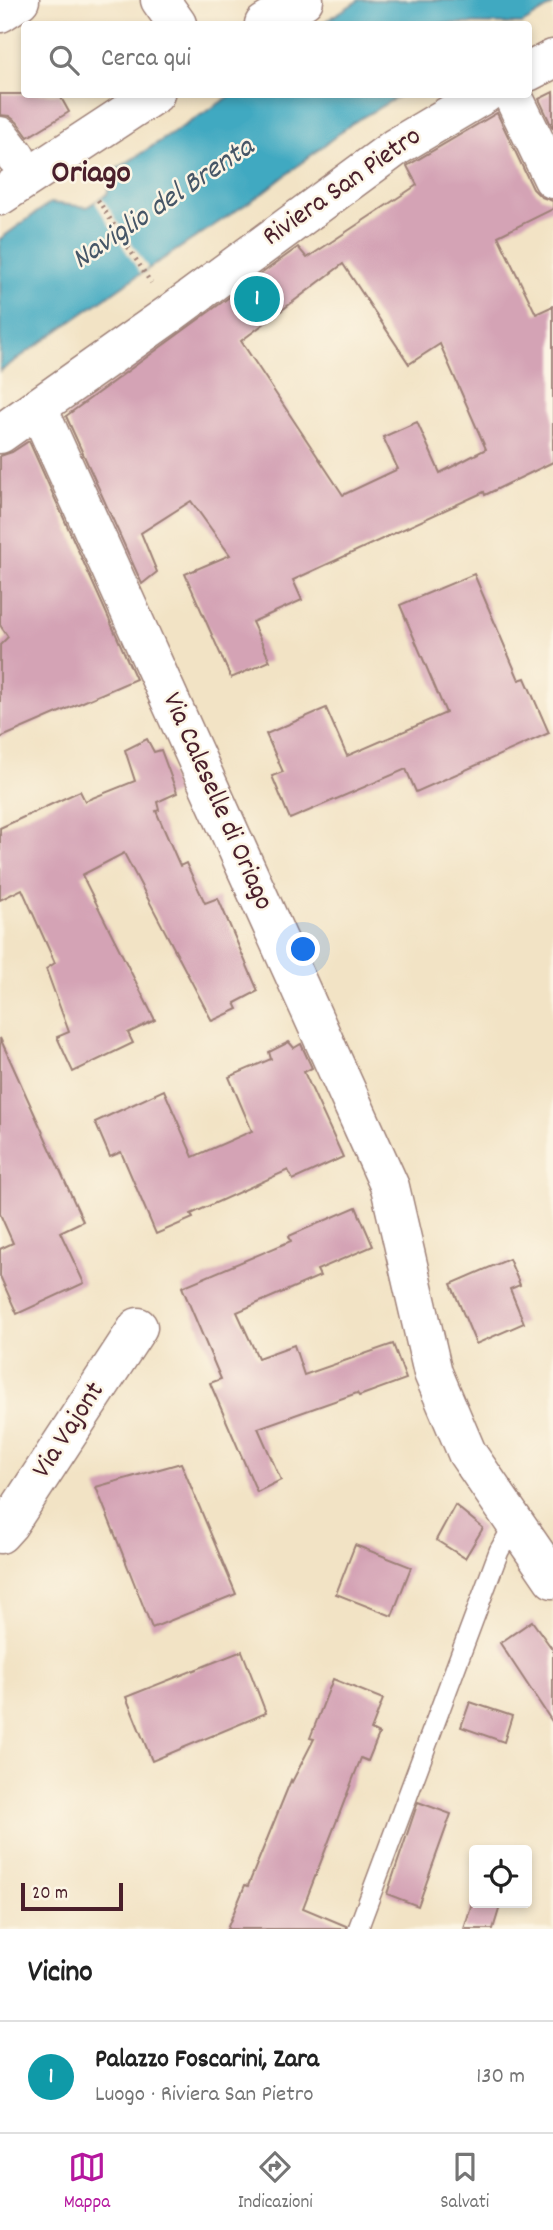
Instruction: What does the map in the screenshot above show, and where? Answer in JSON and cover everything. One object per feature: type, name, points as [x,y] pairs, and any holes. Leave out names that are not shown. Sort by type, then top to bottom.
[{"type":"street","points":[[0,13],[20,0]]},
{"type":"street","points":[[160,0],[175,21]]},
{"type":"street","points":[[269,21],[304,0]]},
{"type":"street","points":[[532,70],[553,60]]},
{"type":"street","points":[[0,196],[149,98]]},
{"type":"street","name":"Riviera San Pietro","points":[[0,434],[396,146],[478,98]]},
{"type":"street","points":[[514,98],[553,179]]},
{"type":"street","name":"Via Caleselle di Oriago","points":[[38,408],[390,1187],[433,1373],[467,1453],[553,1579]]},
{"type":"street","name":"Via Vajont","points":[[0,1534],[138,1327]]},
{"type":"lane","points":[[358,1929],[499,1551],[515,1523]]},
{"type":"path","points":[[98,200],[144,271]]},
{"type":"water","points":[[359,0],[553,0],[553,5],[527,21],[326,21]]},
{"type":"water","name":"Naviglio del Brenta","points":[[227,98],[396,98],[351,124],[263,193],[0,371],[0,239],[50,203],[87,207],[107,194],[114,171]]},
{"type":"pier","points":[[102,198],[148,268],[140,273],[95,202]]},
{"type":"building","points":[[553,92],[553,129],[539,99]]},
{"type":"building","points":[[0,94],[21,94],[21,98],[61,98],[69,112],[28,137],[17,122],[9,116],[0,115]]},
{"type":"building","points":[[497,113],[533,189],[541,197],[553,201],[553,209],[498,236],[536,314],[553,306],[553,462],[293,580],[302,600],[252,622],[270,661],[231,678],[185,574],[230,555],[191,501],[141,533],[157,572],[142,584],[66,416],[298,247],[307,258],[417,185],[407,166]],"holes":[[[343,264],[409,364],[440,344],[486,449],[440,473],[417,422],[383,437],[398,469],[343,495],[241,341]]]},
{"type":"building","points":[[29,441],[136,679],[0,738],[0,645],[8,637],[0,625],[0,456]]},
{"type":"building","points":[[474,574],[519,680],[525,678],[549,733],[416,792],[406,769],[290,819],[272,776],[283,772],[266,734],[326,708],[347,756],[446,713],[400,605]]},
{"type":"building","points":[[147,739],[154,752],[161,750],[177,793],[157,802],[159,810],[156,811],[180,866],[186,863],[205,903],[218,898],[258,991],[235,1003],[238,1009],[212,1021],[124,853],[82,875],[155,1020],[128,1033],[133,1043],[73,1072],[57,1037],[69,1032],[46,969],[55,963],[22,889],[0,900],[0,828],[80,791],[85,801],[135,781],[125,750]]},
{"type":"building","points":[[0,1038],[83,1221],[60,1232],[84,1283],[17,1314],[0,1276],[0,1249],[13,1243],[0,1214]]},
{"type":"building","points":[[289,1042],[294,1048],[301,1044],[312,1068],[304,1072],[343,1157],[293,1180],[288,1170],[191,1214],[193,1218],[156,1234],[121,1152],[110,1157],[95,1122],[164,1090],[193,1157],[252,1131],[229,1077],[271,1059],[269,1052]]},
{"type":"building","points":[[356,1207],[373,1246],[317,1270],[320,1276],[237,1312],[258,1358],[294,1345],[304,1375],[393,1344],[406,1379],[359,1396],[357,1393],[258,1428],[281,1480],[257,1492],[210,1383],[221,1379],[182,1287],[291,1241],[289,1236]]},
{"type":"building","points":[[509,1259],[520,1285],[510,1289],[524,1323],[476,1344],[451,1284]]},
{"type":"building","points":[[181,1463],[236,1594],[152,1628],[96,1487]]},
{"type":"building","points":[[455,1505],[483,1528],[465,1558],[436,1540]]},
{"type":"building","points":[[355,1545],[411,1567],[392,1616],[336,1594]]},
{"type":"building","points":[[532,1621],[553,1650],[553,1723],[500,1643]]},
{"type":"building","points":[[242,1651],[266,1713],[152,1761],[126,1697]]},
{"type":"building","points":[[333,1679],[383,1699],[371,1730],[379,1734],[368,1761],[361,1758],[303,1908],[346,1926],[346,1929],[227,1929],[245,1885],[248,1886],[291,1780],[292,1782],[314,1739],[310,1738]]},
{"type":"building","points":[[470,1702],[512,1716],[504,1742],[461,1727]]},
{"type":"building","points":[[418,1802],[451,1814],[418,1906],[387,1894]]},
{"type":"building","points":[[470,1908],[499,1908],[493,1929],[464,1929]]},
{"type":"place","name":"Palazzo Foscarini, Zara","points":[[257,299]]},
{"type":"district","name":"Oriago","points":[[91,175]]}]
